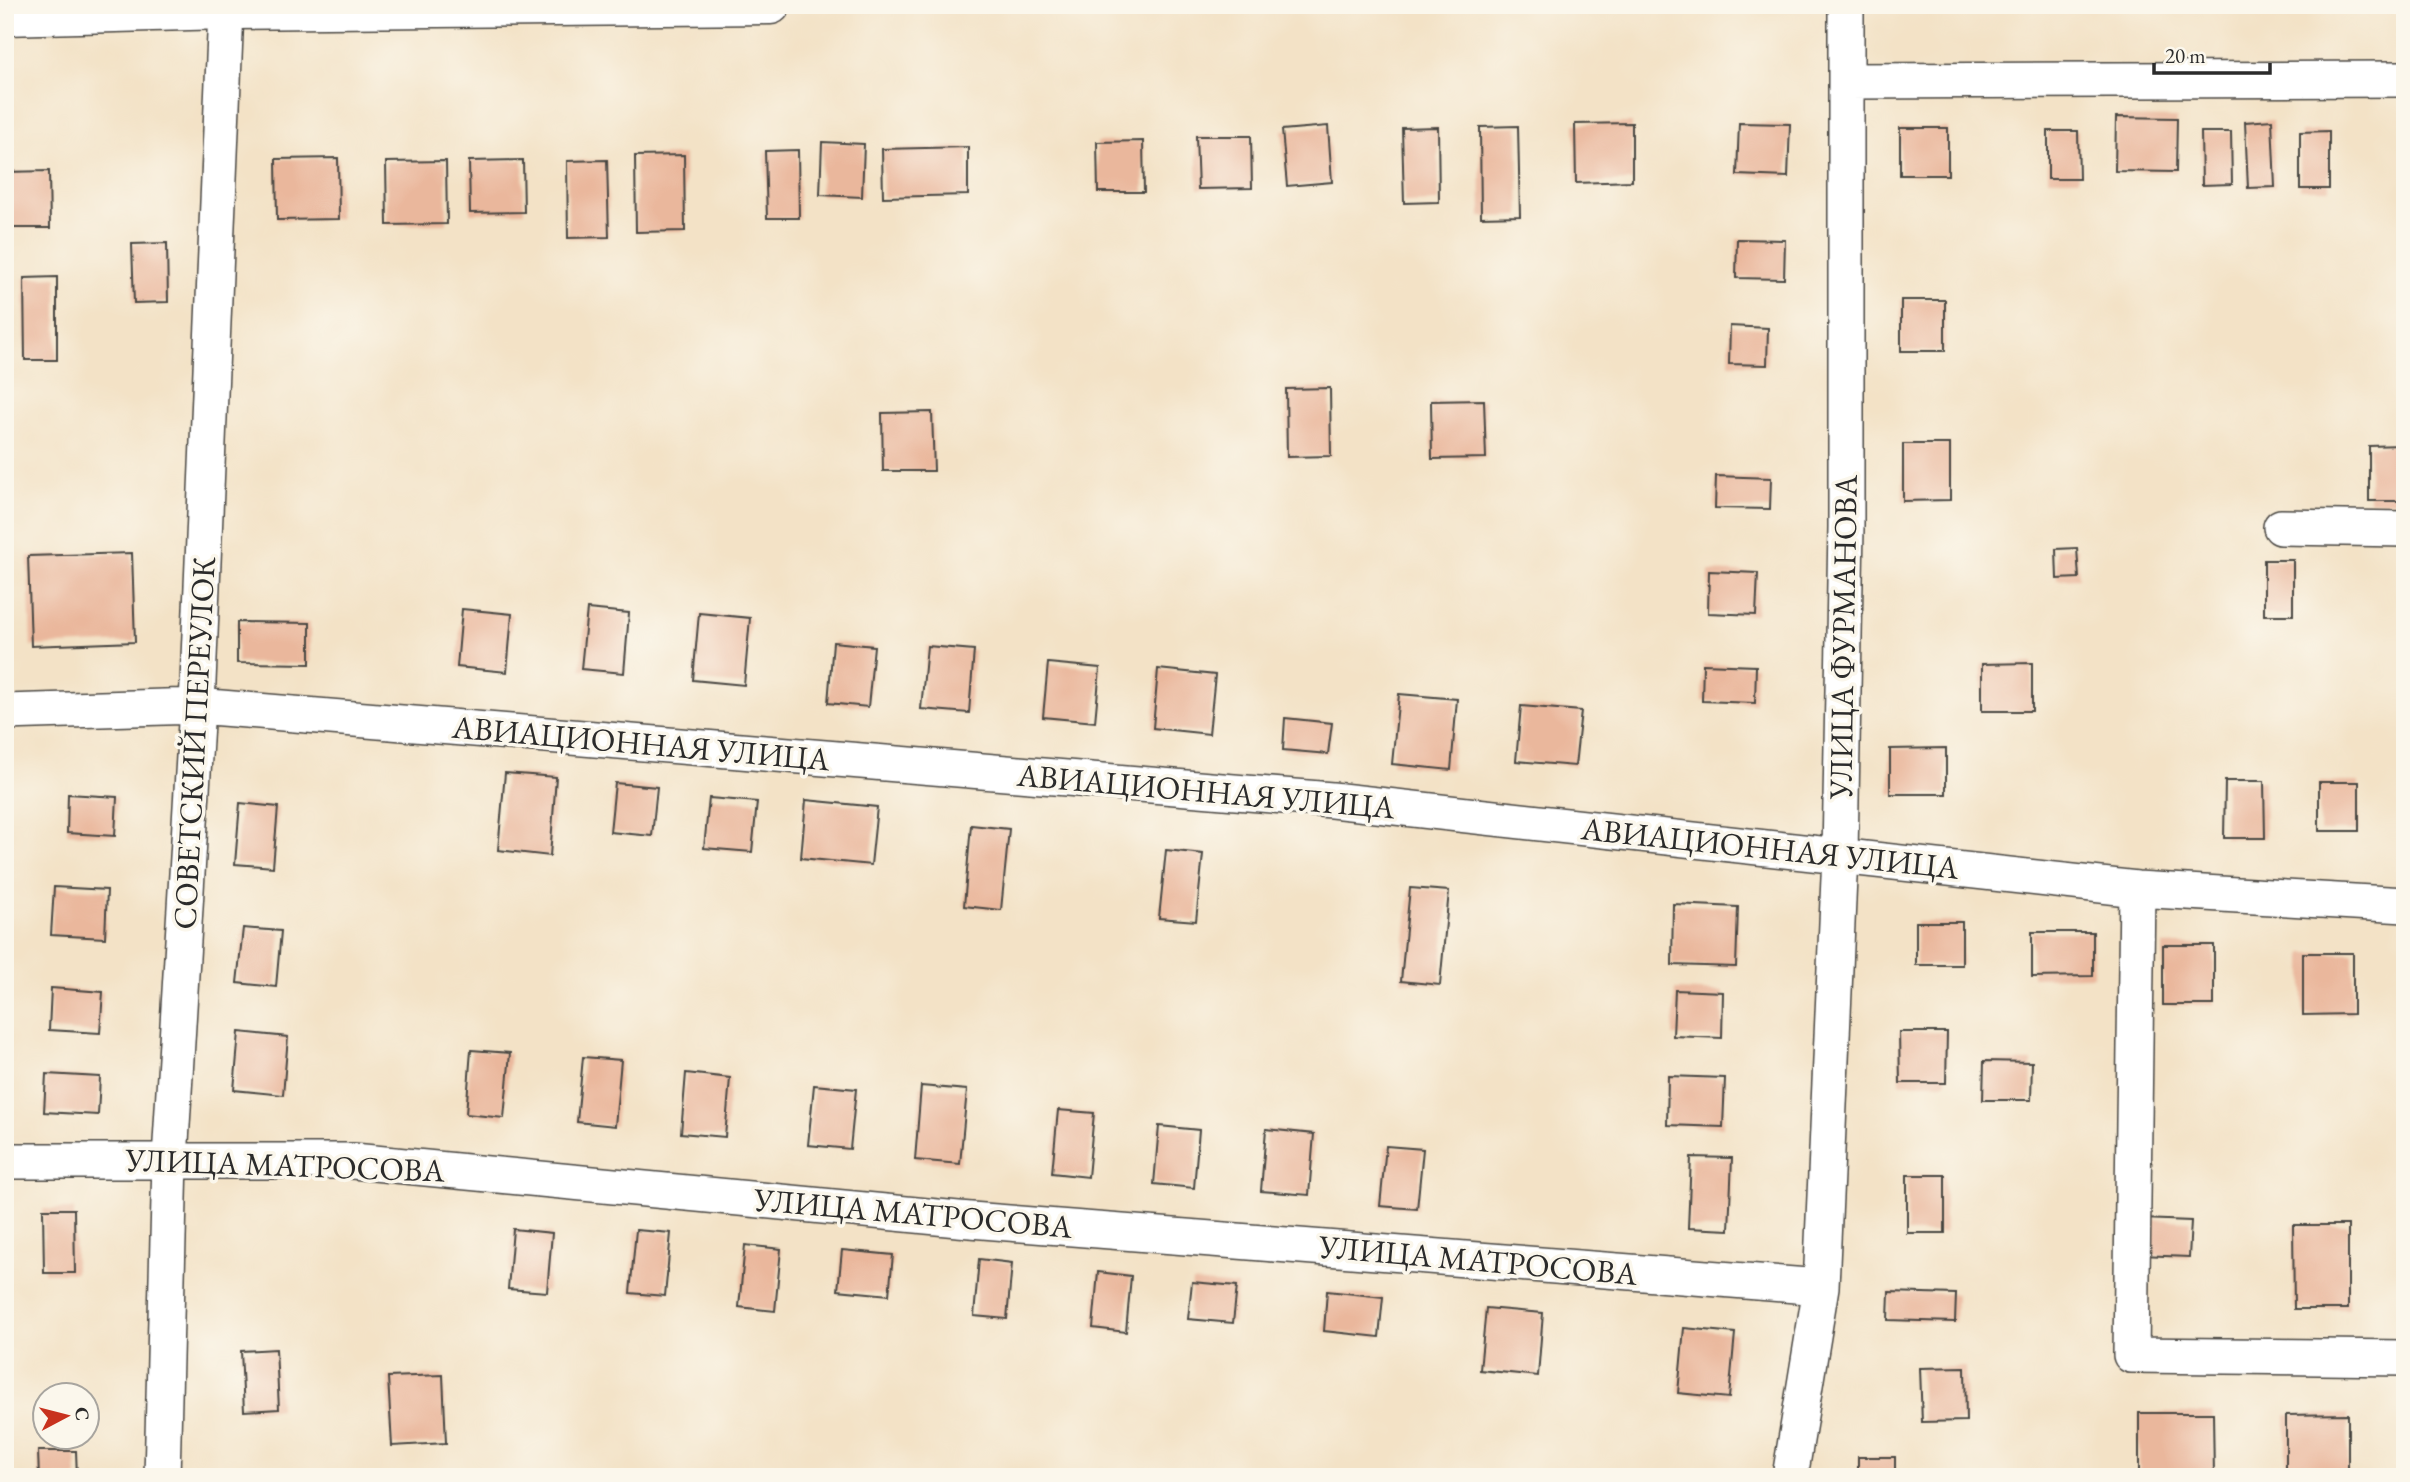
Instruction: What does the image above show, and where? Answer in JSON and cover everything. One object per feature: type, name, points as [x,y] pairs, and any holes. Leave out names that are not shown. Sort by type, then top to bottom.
[{"type":"main road","points":[[5,16],[226,10],[771,5]]},
{"type":"street","name":"УЛИЦА ФУРМАНОВА","points":[[1790,1477],[1821,1287],[1840,855],[1846,527],[1846,5]]},
{"type":"street","name":"СОВЕТСКИЙ ПЕРЕУЛОК","points":[[162,1477],[170,1159],[197,706],[226,10]]},
{"type":"street","points":[[1846,81],[2405,79]]},
{"type":"street","points":[[2281,527],[2405,529]]},
{"type":"street","name":"АВИАЦИОННАЯ УЛИЦА","points":[[5,712],[197,706],[1332,800],[2137,889],[2405,905]]},
{"type":"street","points":[[2137,889],[2131,1355],[2405,1358]]},
{"type":"street","name":"УЛИЦА МАТРОСОВА","points":[[5,1161],[354,1161],[957,1219],[1821,1287]]},
{"type":"building","points":[[2116,117],[2177,118],[2176,172],[2115,171]]},
{"type":"building","points":[[2272,120],[2275,187],[2248,188],[2245,122]]},
{"type":"building","points":[[1632,123],[1632,181],[1576,183],[1575,124]]},
{"type":"building","points":[[1739,123],[1790,124],[1788,177],[1737,175]]},
{"type":"building","points":[[1328,126],[1332,182],[1287,186],[1282,130]]},
{"type":"building","points":[[1518,126],[1520,216],[1481,217],[1480,127]]},
{"type":"building","points":[[1438,127],[1439,202],[1404,203],[1402,128]]},
{"type":"building","points":[[1900,128],[1948,128],[1948,175],[1900,175]]},
{"type":"building","points":[[2048,131],[2078,131],[2079,179],[2048,179]]},
{"type":"building","points":[[2329,131],[2329,189],[2300,189],[2300,132]]},
{"type":"building","points":[[2201,132],[2231,132],[2232,184],[2202,185]]},
{"type":"building","points":[[1196,136],[1251,136],[1252,188],[1198,189]]},
{"type":"building","points":[[1143,141],[1144,192],[1098,192],[1097,142]]},
{"type":"building","points":[[822,142],[864,144],[862,197],[820,195]]},
{"type":"building","points":[[968,147],[968,195],[883,197],[882,149]]},
{"type":"building","points":[[798,150],[799,218],[767,218],[765,151]]},
{"type":"building","points":[[684,155],[685,231],[636,232],[635,156]]},
{"type":"building","points":[[338,158],[339,219],[277,220],[276,159]]},
{"type":"building","points":[[523,160],[524,212],[470,213],[469,161]]},
{"type":"building","points":[[607,160],[609,237],[568,238],[567,161]]},
{"type":"building","points":[[446,161],[447,224],[387,225],[386,162]]},
{"type":"building","points":[[49,171],[50,228],[5,228],[5,172]]},
{"type":"building","points":[[1737,239],[1785,240],[1784,279],[1736,278]]},
{"type":"building","points":[[167,243],[168,302],[134,303],[132,244]]},
{"type":"building","points":[[57,277],[57,360],[25,360],[24,278]]},
{"type":"building","points":[[1901,300],[1945,300],[1945,351],[1901,351]]},
{"type":"building","points":[[1730,326],[1768,328],[1767,365],[1729,364]]},
{"type":"building","points":[[1330,388],[1331,456],[1287,457],[1286,389]]},
{"type":"building","points":[[1484,400],[1486,458],[1432,459],[1431,401]]},
{"type":"building","points":[[932,412],[934,471],[883,471],[882,413]]},
{"type":"building","points":[[1903,444],[1950,444],[1950,500],[1903,501]]},
{"type":"building","points":[[2402,445],[2403,501],[2369,501],[2369,446]]},
{"type":"building","points":[[1716,476],[1771,478],[1770,509],[1715,508]]},
{"type":"building","points":[[2077,548],[2079,578],[2057,579],[2056,549]]},
{"type":"building","points":[[132,553],[135,642],[31,646],[28,556]]},
{"type":"building","points":[[2264,560],[2293,560],[2293,615],[2264,615]]},
{"type":"building","points":[[2401,566],[2405,566],[2405,618],[2401,618]]},
{"type":"building","points":[[1709,571],[1758,573],[1756,615],[1708,613]]},
{"type":"building","points":[[462,609],[512,614],[507,672],[457,667]]},
{"type":"building","points":[[587,609],[629,613],[624,673],[581,669]]},
{"type":"building","points":[[699,613],[750,618],[744,685],[693,680]]},
{"type":"building","points":[[237,622],[310,623],[310,664],[237,663]]},
{"type":"building","points":[[833,642],[874,646],[868,707],[828,703]]},
{"type":"building","points":[[927,646],[974,650],[969,713],[921,709]]},
{"type":"building","points":[[1048,663],[1100,668],[1095,722],[1043,717]]},
{"type":"building","points":[[2032,663],[2032,711],[1982,711],[1982,664]]},
{"type":"building","points":[[1703,664],[1756,666],[1755,703],[1702,701]]},
{"type":"building","points":[[1158,669],[1215,675],[1209,734],[1153,728]]},
{"type":"building","points":[[1399,694],[1457,699],[1451,770],[1392,764]]},
{"type":"building","points":[[1521,706],[1581,711],[1575,766],[1516,761]]},
{"type":"building","points":[[1285,718],[1332,723],[1328,754],[1283,750]]},
{"type":"building","points":[[1946,748],[1946,794],[1890,794],[1890,749]]},
{"type":"building","points":[[505,773],[556,777],[550,856],[498,850]]},
{"type":"building","points":[[2225,781],[2264,781],[2265,838],[2224,838]]},
{"type":"building","points":[[2319,782],[2359,782],[2359,831],[2319,831]]},
{"type":"building","points":[[615,783],[657,787],[652,836],[610,832]]},
{"type":"building","points":[[68,794],[117,797],[115,836],[67,833]]},
{"type":"building","points":[[709,798],[757,802],[752,852],[704,848]]},
{"type":"building","points":[[806,800],[877,807],[871,865],[801,858]]},
{"type":"building","points":[[240,803],[278,807],[273,867],[235,864]]},
{"type":"building","points":[[971,825],[1009,829],[1001,910],[964,906]]},
{"type":"building","points":[[1166,850],[1203,854],[1196,921],[1159,918]]},
{"type":"building","points":[[54,887],[107,890],[105,938],[51,935]]},
{"type":"building","points":[[1410,888],[1449,891],[1440,985],[1401,981]]},
{"type":"building","points":[[1673,904],[1738,907],[1736,967],[1672,965]]},
{"type":"building","points":[[1916,922],[1962,922],[1962,965],[1916,965]]},
{"type":"building","points":[[243,928],[281,931],[276,987],[237,983]]},
{"type":"building","points":[[2032,932],[2093,932],[2093,976],[2032,977]]},
{"type":"building","points":[[2163,945],[2214,945],[2214,1005],[2163,1005]]},
{"type":"building","points":[[2303,953],[2353,953],[2353,1014],[2303,1015]]},
{"type":"building","points":[[51,988],[103,992],[100,1033],[49,1030]]},
{"type":"building","points":[[1675,990],[1723,992],[1722,1038],[1673,1036]]},
{"type":"building","points":[[239,1032],[288,1037],[283,1095],[234,1090]]},
{"type":"building","points":[[1899,1032],[1947,1032],[1946,1083],[1900,1083]]},
{"type":"building","points":[[471,1050],[510,1053],[504,1118],[466,1114]]},
{"type":"building","points":[[583,1057],[621,1060],[615,1126],[577,1122]]},
{"type":"building","points":[[1984,1061],[2032,1062],[2031,1100],[1983,1100]]},
{"type":"building","points":[[686,1073],[730,1078],[725,1137],[681,1133]]},
{"type":"building","points":[[46,1074],[100,1077],[98,1115],[44,1112]]},
{"type":"building","points":[[1668,1076],[1725,1078],[1723,1127],[1667,1125]]},
{"type":"building","points":[[814,1085],[856,1089],[850,1149],[808,1145]]},
{"type":"building","points":[[921,1086],[967,1090],[960,1164],[915,1160]]},
{"type":"building","points":[[1058,1110],[1094,1113],[1088,1177],[1052,1173]]},
{"type":"building","points":[[1159,1126],[1199,1130],[1194,1188],[1154,1184]]},
{"type":"building","points":[[1266,1129],[1314,1134],[1309,1195],[1261,1191]]},
{"type":"building","points":[[1386,1146],[1423,1149],[1417,1209],[1380,1206]]},
{"type":"building","points":[[1691,1157],[1732,1158],[1729,1230],[1688,1228]]},
{"type":"building","points":[[1907,1175],[1945,1175],[1945,1233],[1907,1233]]},
{"type":"building","points":[[43,1209],[74,1209],[75,1273],[44,1273]]},
{"type":"building","points":[[2142,1219],[2191,1221],[2189,1257],[2141,1255]]},
{"type":"building","points":[[2293,1225],[2348,1225],[2348,1309],[2294,1309]]},
{"type":"building","points":[[513,1229],[552,1233],[547,1292],[508,1289]]},
{"type":"building","points":[[636,1230],[671,1233],[665,1296],[630,1293]]},
{"type":"building","points":[[745,1245],[781,1249],[775,1311],[739,1307]]},
{"type":"building","points":[[842,1250],[893,1255],[889,1295],[838,1290]]},
{"type":"building","points":[[979,1259],[1012,1263],[1007,1319],[974,1316]]},
{"type":"building","points":[[1098,1272],[1131,1276],[1126,1332],[1093,1328]]},
{"type":"building","points":[[1192,1282],[1237,1286],[1233,1323],[1188,1319]]},
{"type":"building","points":[[1327,1291],[1383,1297],[1379,1337],[1324,1331]]},
{"type":"building","points":[[1889,1292],[1956,1294],[1955,1322],[1888,1320]]},
{"type":"building","points":[[1486,1308],[1543,1313],[1538,1376],[1480,1370]]},
{"type":"building","points":[[1684,1328],[1735,1333],[1729,1398],[1678,1393]]},
{"type":"building","points":[[276,1349],[279,1409],[244,1411],[241,1351]]},
{"type":"building","points":[[1965,1367],[1966,1421],[1922,1422],[1920,1368]]},
{"type":"building","points":[[443,1375],[446,1443],[392,1446],[388,1377]]},
{"type":"building","points":[[2139,1413],[2213,1413],[2214,1477],[2139,1477]]},
{"type":"building","points":[[2348,1414],[2348,1477],[2286,1477],[2286,1415]]},
{"type":"building","points":[[38,1451],[76,1451],[77,1477],[39,1477]]},
{"type":"building","points":[[1858,1457],[1895,1457],[1895,1477],[1858,1477]]}]
